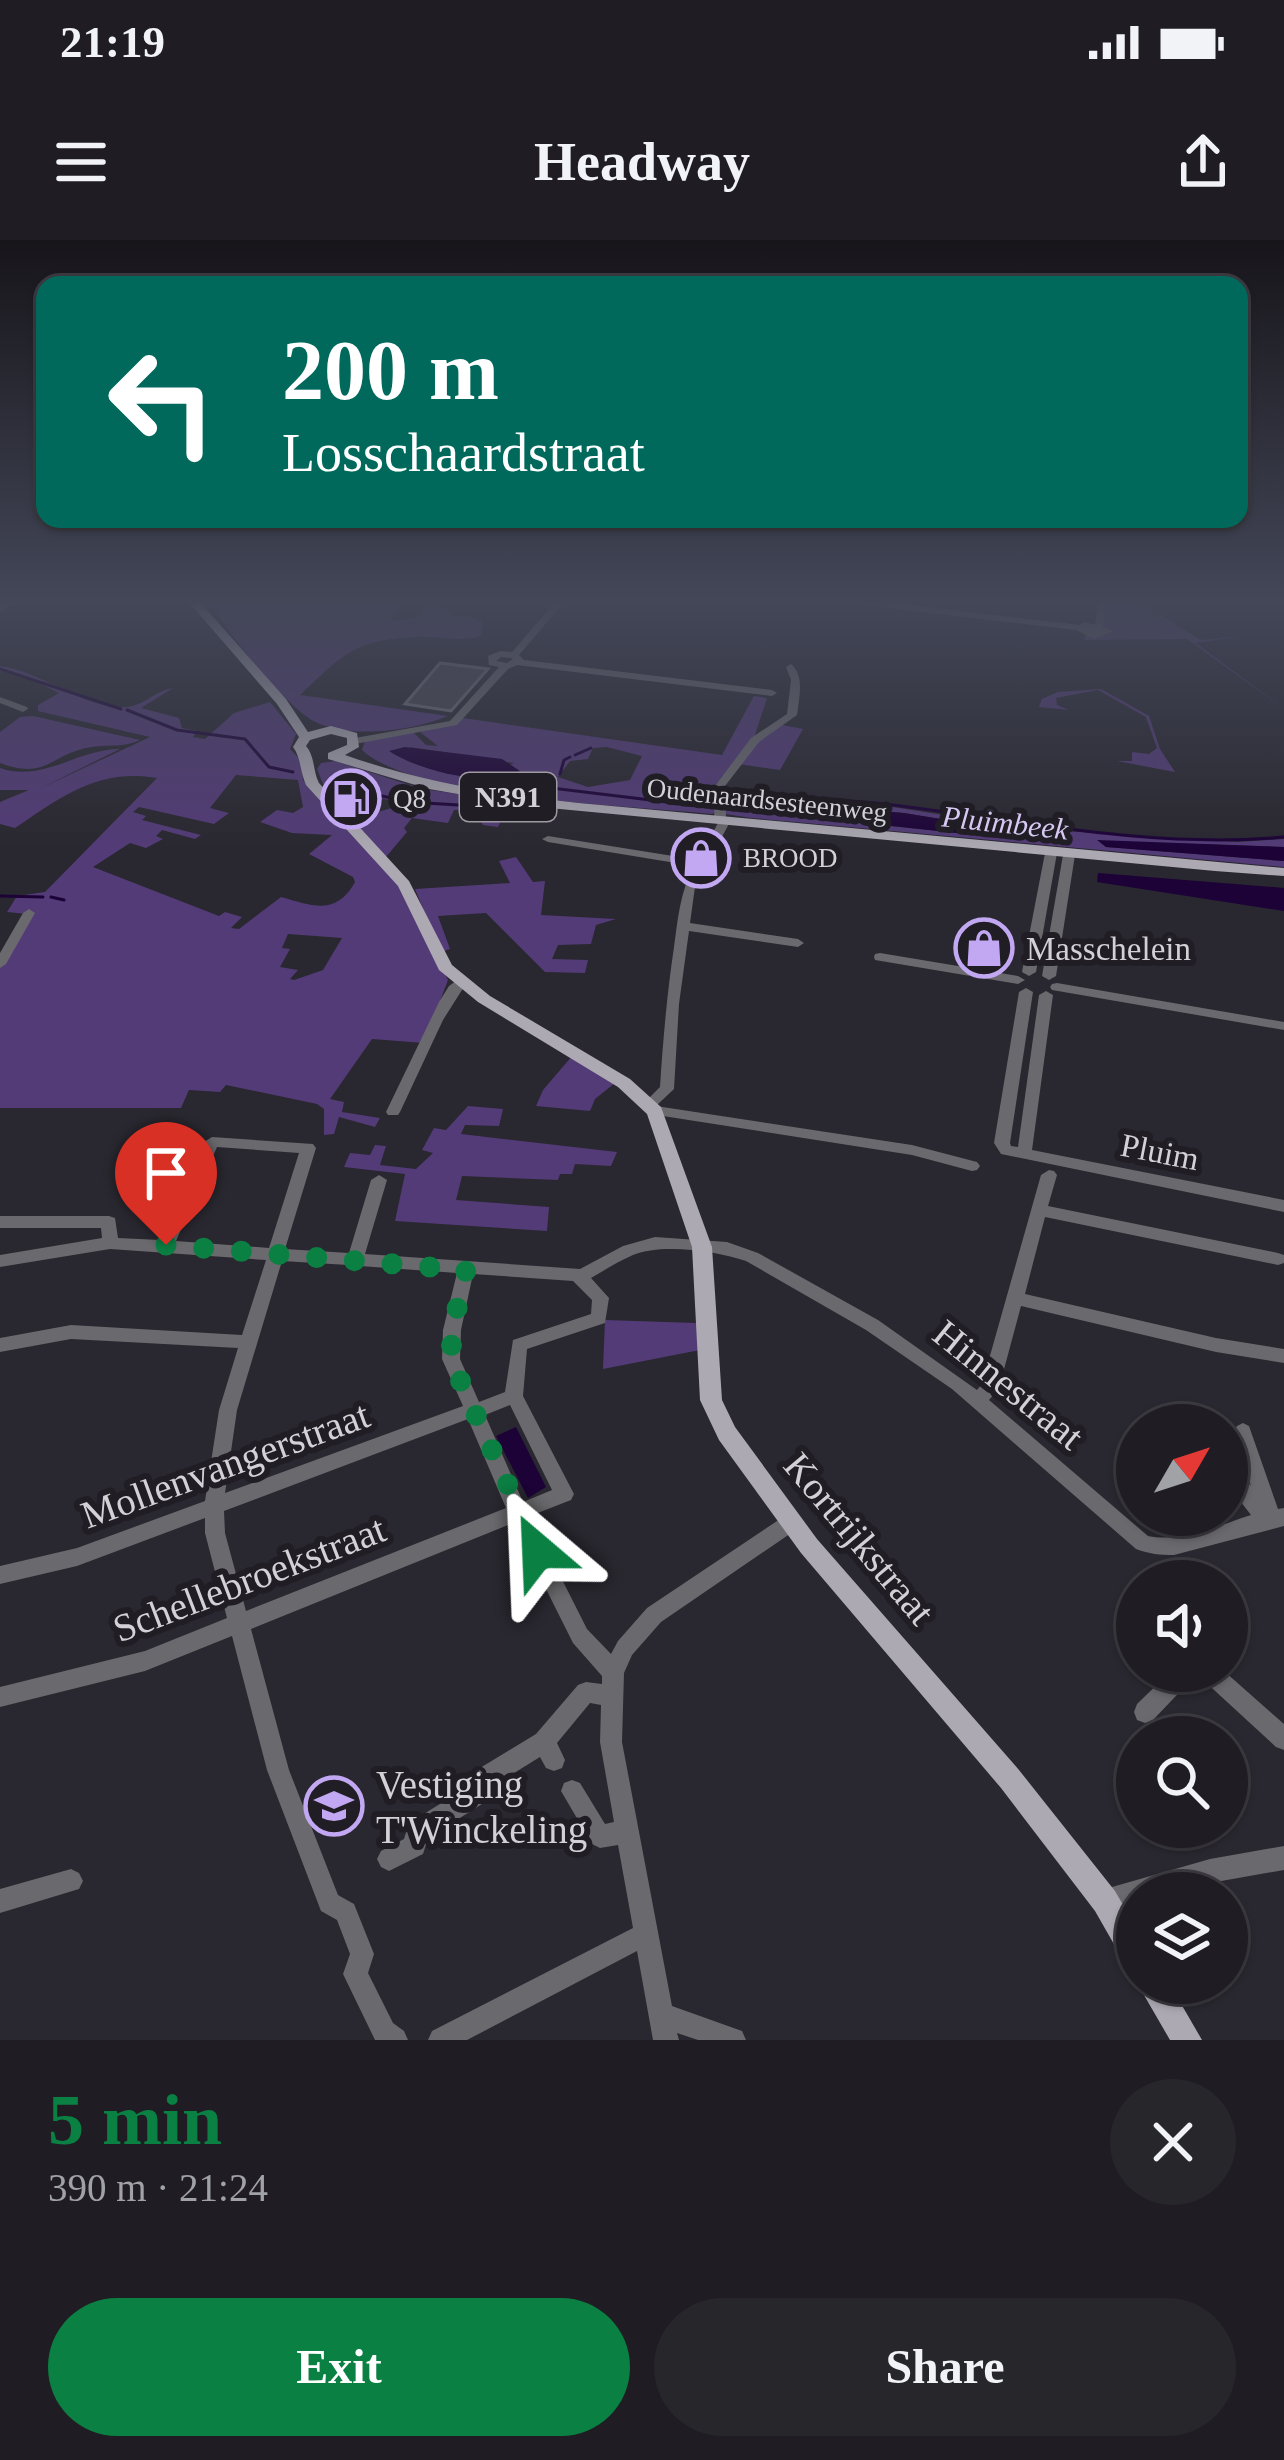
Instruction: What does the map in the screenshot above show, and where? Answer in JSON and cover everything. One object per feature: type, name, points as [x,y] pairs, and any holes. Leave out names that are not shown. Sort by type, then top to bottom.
[{"type":"main road","points":[[266,684],[305,737]]},
{"type":"main road","points":[[282,702],[323,731],[353,740]]},
{"type":"main road","points":[[323,731],[305,737],[299,747],[305,753],[308,776],[404,884],[429,942],[458,987],[624,1083],[652,1107]]},
{"type":"main road","points":[[308,776],[312,765],[353,740]]},
{"type":"main road","name":"Oudenaardsesteenweg","points":[[353,740],[390,774]]},
{"type":"main road","name":"Oudenaardsesteenweg","points":[[305,753],[485,794],[1069,855],[1284,872]]},
{"type":"main road","name":"Kortrijkstraat","points":[[652,1107],[702,1247],[712,1400],[727,1433],[790,1522],[941,1693],[1116,1921]]},
{"type":"main road","points":[[1165,2004],[1187,2040]]},
{"type":"street","points":[[353,740],[453,723],[486,684]]},
{"type":"street","points":[[689,684],[770,695]]},
{"type":"street","points":[[652,1107],[667,1089],[682,926],[689,887],[722,820],[717,790],[754,740],[792,715],[796,684]]},
{"type":"street","points":[[0,700],[23,709]]},
{"type":"street","points":[[548,839],[703,864]]},
{"type":"street","points":[[1051,853],[1024,982],[1002,1143],[1006,1150],[1024,1155],[1069,855]]},
{"type":"street","points":[[0,964],[29,913]]},
{"type":"street","points":[[682,926],[798,943]]},
{"type":"street","points":[[880,957],[1284,1026]]},
{"type":"street","points":[[1024,982],[1051,986]]},
{"type":"street","points":[[393,1112],[458,987]]},
{"type":"street","points":[[652,1107],[913,1150],[972,1166]]},
{"type":"street","points":[[166,1245],[212,1142],[310,1151],[228,1410],[214,1532],[302,1836],[329,1903],[346,1912],[362,1954],[355,1974],[384,2032],[394,2040]]},
{"type":"street","name":"Pluim","points":[[1024,1155],[1284,1206]]},
{"type":"street","points":[[978,1400],[989,1388],[1049,1175]]},
{"type":"street","points":[[354,1262],[379,1180]]},
{"type":"street","points":[[1041,1210],[1278,1258]]},
{"type":"street","points":[[0,1243],[2,1222],[109,1222],[110,1243]]},
{"type":"street","points":[[0,1261],[110,1243],[578,1275],[602,1298],[599,1318],[519,1346],[514,1396]]},
{"type":"street","name":"Hinnestraat","points":[[578,1275],[598,1270],[640,1246],[727,1248],[782,1273],[911,1349],[978,1400],[1144,1544],[1172,1549],[1274,1518]]},
{"type":"street","points":[[466,1270],[452,1330],[451,1360],[518,1513],[580,1636],[612,1684]]},
{"type":"street","points":[[1016,1298],[1216,1345],[1284,1356]]},
{"type":"street","points":[[0,1346],[71,1332],[248,1342]]},
{"type":"street","name":"Mollenvangerstraat","points":[[0,1575],[77,1557],[514,1396]]},
{"type":"street","name":"Schellebroekstraat","points":[[0,1697],[145,1661],[565,1494],[514,1396]]},
{"type":"street","points":[[1248,1445],[1274,1518]]},
{"type":"street","points":[[1248,1491],[1274,1518]]},
{"type":"street","points":[[677,2040],[663,2027],[644,1934],[611,1742],[612,1684],[625,1648],[653,1615],[790,1522]]},
{"type":"street","points":[[389,1859],[415,1846],[417,1831],[482,1791],[488,1776],[549,1751],[586,1692],[612,1684]]},
{"type":"street","points":[[1145,1712],[1165,1692]]},
{"type":"street","points":[[1231,1692],[1284,1739]]},
{"type":"street","points":[[572,1791],[602,1840],[626,1832]]},
{"type":"street","points":[[1105,1901],[1210,1870],[1284,1858]]},
{"type":"street","points":[[0,1901],[70,1881]]},
{"type":"street","points":[[441,2040],[644,1934]]},
{"type":"street","points":[[663,2027],[726,2039]]},
{"type":"shaded area","points":[[41,684],[112,707],[134,706],[173,688],[141,708],[179,718],[182,728],[197,731],[193,737],[205,739],[234,713],[270,702],[296,734],[290,749],[302,761],[303,780],[389,868],[448,980],[424,1043],[372,1039],[330,1099],[344,1102],[342,1112],[380,1118],[375,1127],[339,1117],[334,1134],[324,1135],[324,1109],[317,1104],[226,1085],[220,1092],[189,1090],[181,1108],[0,1108],[0,966],[27,914],[7,912],[17,896],[45,892],[157,778],[99,781],[65,795],[15,828],[0,824],[0,802],[29,790],[0,790],[0,768],[46,769],[120,749],[39,789],[150,737],[38,711],[38,705],[59,693]],"holes":[[[236,775],[298,780],[303,807],[293,813],[277,810],[260,822],[292,833],[332,835],[309,854],[353,877],[348,893],[332,904],[281,897],[239,929],[231,928],[242,917],[225,912],[219,916],[93,867],[130,843],[146,848],[163,839],[156,836],[162,830],[195,839],[201,835],[142,820],[146,816],[133,812],[139,807],[214,824],[229,813],[210,808]],[[288,934],[342,938],[323,970],[294,980],[290,979],[298,970],[280,967],[290,949],[282,948]]]},
{"type":"shaded area","points":[[273,684],[312,684],[300,695],[448,716],[401,729],[350,731],[320,724]]},
{"type":"shaded area","points":[[1101,689],[1149,716],[1160,749],[1175,772],[1117,761],[1132,761],[1132,752],[1149,754],[1157,748],[1146,717],[1098,690],[1056,698],[1057,705],[1069,710],[1039,707],[1042,699],[1058,692]]},
{"type":"shaded area","points":[[754,696],[767,698],[754,738],[710,792],[716,794],[718,811],[712,814],[475,790],[428,780],[362,750],[365,741],[413,732],[426,745],[438,746],[420,732],[463,718],[722,755]],"holes":[[[410,747],[514,763],[481,778],[425,766]],[[593,748],[642,756],[630,780],[588,787],[558,777],[570,761],[588,759]]]},
{"type":"shaded area","points":[[20,717],[140,740],[78,750],[29,769],[0,763],[0,732]]},
{"type":"shaded area","points":[[782,725],[803,729],[780,770],[738,764],[750,747]]},
{"type":"shaded area","points":[[405,747],[502,759],[520,771],[489,778],[453,775],[389,751]]},
{"type":"shaded area","points":[[335,761],[422,789],[530,804],[527,810],[507,808],[498,827],[483,825],[474,809],[454,810],[448,823],[412,818],[404,828],[407,832],[386,857],[353,820],[404,804],[334,786],[325,789],[317,769],[321,763]]},
{"type":"shaded area","points":[[721,793],[893,807],[1033,829],[1237,842],[1284,839],[1284,847],[1099,841],[1106,847],[1284,861],[1284,867],[752,818],[725,814]],"holes":[[[742,799],[904,813],[1019,832],[1013,839],[743,810]]]},
{"type":"shaded area","points":[[741,799],[904,813],[1020,832],[1013,839],[742,810]]},
{"type":"shaded area","points":[[1097,840],[1284,847],[1284,861],[1106,847]]},
{"type":"shaded area","points":[[516,857],[533,882],[545,881],[541,915],[616,919],[596,925],[591,944],[558,945],[552,959],[588,960],[585,973],[545,972],[486,913],[438,916],[450,949],[441,952],[415,889],[510,883],[499,861]]},
{"type":"shaded area","points":[[1098,873],[1284,888],[1284,911],[1097,882]]},
{"type":"shaded area","points":[[573,1055],[615,1083],[595,1099],[590,1111],[536,1106],[543,1090]]},
{"type":"shaded area","points":[[468,1106],[503,1109],[499,1126],[465,1125],[461,1134],[617,1152],[611,1166],[575,1164],[572,1174],[560,1174],[558,1180],[462,1176],[456,1200],[549,1207],[547,1231],[395,1221],[405,1174],[344,1167],[350,1153],[370,1155],[375,1145],[386,1146],[380,1165],[416,1169],[433,1153],[422,1150],[434,1128],[446,1130]]},
{"type":"shaded area","points":[[605,1320],[697,1323],[700,1350],[603,1369]]},
{"type":"shaded area","points":[[516,1427],[546,1487],[528,1498],[496,1436]]},
{"type":"building","points":[[422,684],[475,684],[451,711],[405,704]]},
{"type":"waterway","name":"Pluimbeek","points":[[45,684],[121,709]]},
{"type":"waterway","name":"Pluimbeek","points":[[127,710],[177,730],[245,739],[269,767],[293,772]]},
{"type":"waterway","points":[[575,755],[591,748]]},
{"type":"waterway","points":[[560,774],[564,760],[570,757]]},
{"type":"waterway","name":"Pluimbeek","points":[[487,788],[494,781],[700,806],[707,805],[714,791]]},
{"type":"waterway","name":"Pluimbeek","points":[[337,786],[409,802],[475,806],[478,800]]},
{"type":"waterway","name":"Pluimbeek","points":[[728,792],[880,804],[1140,837],[1284,837]]},
{"type":"waterway","points":[[0,896],[43,897]]},
{"type":"waterway","points":[[51,897],[64,900]]},
{"type":"place","name":"Q8","points":[[351,799]]},
{"type":"place","name":"BROOD","points":[[701,858]]},
{"type":"place","name":"Masschelein","points":[[984,948]]},
{"type":"place","name":"Vestiging T'Winckeling","points":[[334,1806]]},
{"type":"route","points":[[166,1245],[466,1270],[452,1330],[451,1360],[538,1551]]}]
